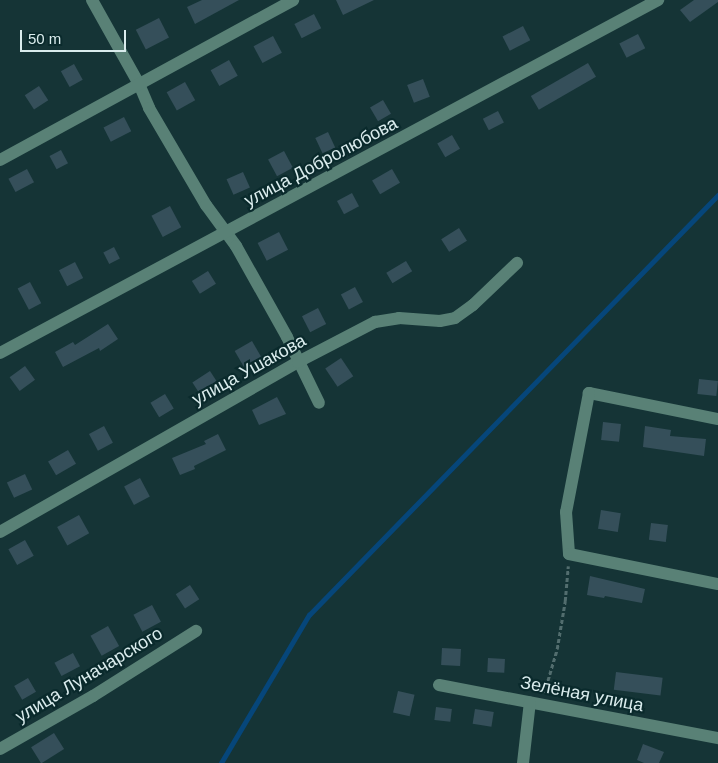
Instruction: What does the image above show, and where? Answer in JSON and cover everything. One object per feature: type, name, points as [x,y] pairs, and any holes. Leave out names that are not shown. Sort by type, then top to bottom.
[{"type":"street","points":[[92,0],[139,84],[149,108],[206,206],[246,262],[319,403]]},
{"type":"street","points":[[0,160],[292,0]]},
{"type":"street","name":"улица Добролюбова","points":[[0,353],[658,0]]},
{"type":"street","name":"улица Ушакова","points":[[0,532],[298,362],[375,322],[399,318],[440,321],[455,318],[473,305],[517,263]]},
{"type":"street","points":[[718,419],[589,393],[566,512],[569,554],[718,584]]},
{"type":"street","name":"улица Луначарского","points":[[0,749],[93,696],[196,631]]},
{"type":"street","name":"Зелёная улица","points":[[439,685],[718,738]]},
{"type":"street","points":[[523,763],[535,703]]},
{"type":"path","points":[[535,703],[557,649],[565,601],[569,554]]},
{"type":"building","points":[[202,0],[239,0],[195,24],[187,7]]},
{"type":"building","points":[[336,0],[374,0],[343,15]]},
{"type":"building","points":[[694,0],[718,0],[718,2],[690,22],[680,10]]},
{"type":"building","points":[[314,14],[321,28],[302,38],[294,24]]},
{"type":"building","points":[[159,18],[169,38],[146,49],[136,30]]},
{"type":"building","points":[[523,26],[530,40],[510,51],[503,36]]},
{"type":"building","points":[[638,34],[645,48],[627,58],[619,44]]},
{"type":"building","points":[[273,36],[282,53],[262,63],[254,46]]},
{"type":"building","points":[[229,60],[238,76],[219,86],[211,70]]},
{"type":"building","points":[[588,63],[596,77],[539,110],[531,96]]},
{"type":"building","points":[[74,64],[83,80],[70,87],[61,71]]},
{"type":"building","points":[[423,79],[430,97],[414,103],[407,85]]},
{"type":"building","points":[[185,82],[195,100],[177,111],[167,92]]},
{"type":"building","points":[[39,86],[48,100],[34,110],[25,95]]},
{"type":"building","points":[[383,100],[391,114],[378,121],[370,108]]},
{"type":"building","points":[[498,111],[504,123],[489,130],[483,119]]},
{"type":"building","points":[[124,117],[131,131],[111,142],[104,127]]},
{"type":"building","points":[[328,132],[335,147],[322,153],[315,138]]},
{"type":"building","points":[[452,135],[460,149],[445,157],[437,144]]},
{"type":"building","points":[[61,150],[68,163],[57,169],[50,156]]},
{"type":"building","points":[[284,151],[293,168],[277,176],[268,159]]},
{"type":"building","points":[[27,169],[34,182],[16,192],[8,179]]},
{"type":"building","points":[[392,169],[400,183],[380,194],[372,180]]},
{"type":"building","points":[[243,172],[250,188],[233,195],[227,179]]},
{"type":"building","points":[[352,193],[359,206],[344,214],[337,201]]},
{"type":"building","points":[[170,206],[181,227],[163,237],[151,216]]},
{"type":"building","points":[[459,228],[467,241],[449,252],[441,239]]},
{"type":"building","points":[[279,232],[288,250],[267,261],[258,243]]},
{"type":"building","points":[[114,247],[120,259],[109,264],[103,252]]},
{"type":"building","points":[[406,261],[412,271],[392,283],[386,273]]},
{"type":"building","points":[[75,262],[83,278],[67,286],[59,270]]},
{"type":"building","points":[[208,271],[216,284],[200,294],[192,281]]},
{"type":"building","points":[[30,282],[41,303],[29,310],[18,289]]},
{"type":"building","points":[[355,287],[363,302],[349,310],[341,295]]},
{"type":"building","points":[[318,308],[326,324],[310,332],[302,316]]},
{"type":"building","points":[[108,324],[118,339],[100,351],[99,348],[63,367],[55,352],[73,342],[75,345]]},
{"type":"building","points":[[252,341],[263,360],[246,370],[235,351]]},
{"type":"building","points":[[341,358],[353,376],[338,387],[325,369]]},
{"type":"building","points":[[25,366],[35,380],[20,391],[10,377]]},
{"type":"building","points":[[210,371],[219,385],[202,397],[192,382]]},
{"type":"building","points":[[699,379],[718,381],[716,396],[697,394]]},
{"type":"building","points":[[165,394],[174,409],[159,417],[150,403]]},
{"type":"building","points":[[277,397],[286,414],[259,425],[252,410]]},
{"type":"building","points":[[603,422],[621,424],[619,442],[601,440]]},
{"type":"building","points":[[104,426],[113,443],[98,451],[89,434]]},
{"type":"building","points":[[645,426],[671,430],[670,436],[706,439],[704,456],[643,447]]},
{"type":"building","points":[[218,434],[226,450],[194,466],[195,469],[180,475],[172,458],[206,444],[204,441]]},
{"type":"building","points":[[68,450],[76,464],[56,475],[48,462]]},
{"type":"building","points":[[25,474],[32,489],[14,498],[7,482]]},
{"type":"building","points":[[140,478],[150,497],[134,505],[124,486]]},
{"type":"building","points":[[601,510],[621,513],[618,532],[598,529]]},
{"type":"building","points":[[79,515],[89,533],[67,545],[57,527]]},
{"type":"building","points":[[651,523],[668,525],[666,542],[649,540]]},
{"type":"building","points":[[25,540],[34,556],[17,565],[8,549]]},
{"type":"building","points":[[590,576],[645,589],[642,603],[605,596],[604,598],[587,595]]},
{"type":"building","points":[[190,585],[199,599],[185,609],[176,594]]},
{"type":"building","points":[[152,605],[161,622],[142,632],[133,615]]},
{"type":"building","points":[[108,626],[119,646],[102,656],[91,636]]},
{"type":"building","points":[[442,648],[461,649],[460,666],[441,665]]},
{"type":"building","points":[[73,653],[80,666],[62,676],[54,663]]},
{"type":"building","points":[[488,658],[505,659],[504,673],[487,672]]},
{"type":"building","points":[[616,672],[663,678],[660,696],[614,690]]},
{"type":"building","points":[[28,678],[36,692],[22,700],[14,686]]},
{"type":"building","points":[[398,691],[415,695],[410,716],[393,712]]},
{"type":"building","points":[[436,707],[452,709],[450,722],[434,720]]},
{"type":"building","points":[[475,709],[494,712],[491,727],[473,724]]},
{"type":"building","points":[[54,733],[64,749],[41,763],[31,747]]},
{"type":"building","points":[[643,744],[664,752],[659,763],[644,763],[637,760]]},
{"type":"waterway","points":[[221,763],[309,615],[718,195]]}]
